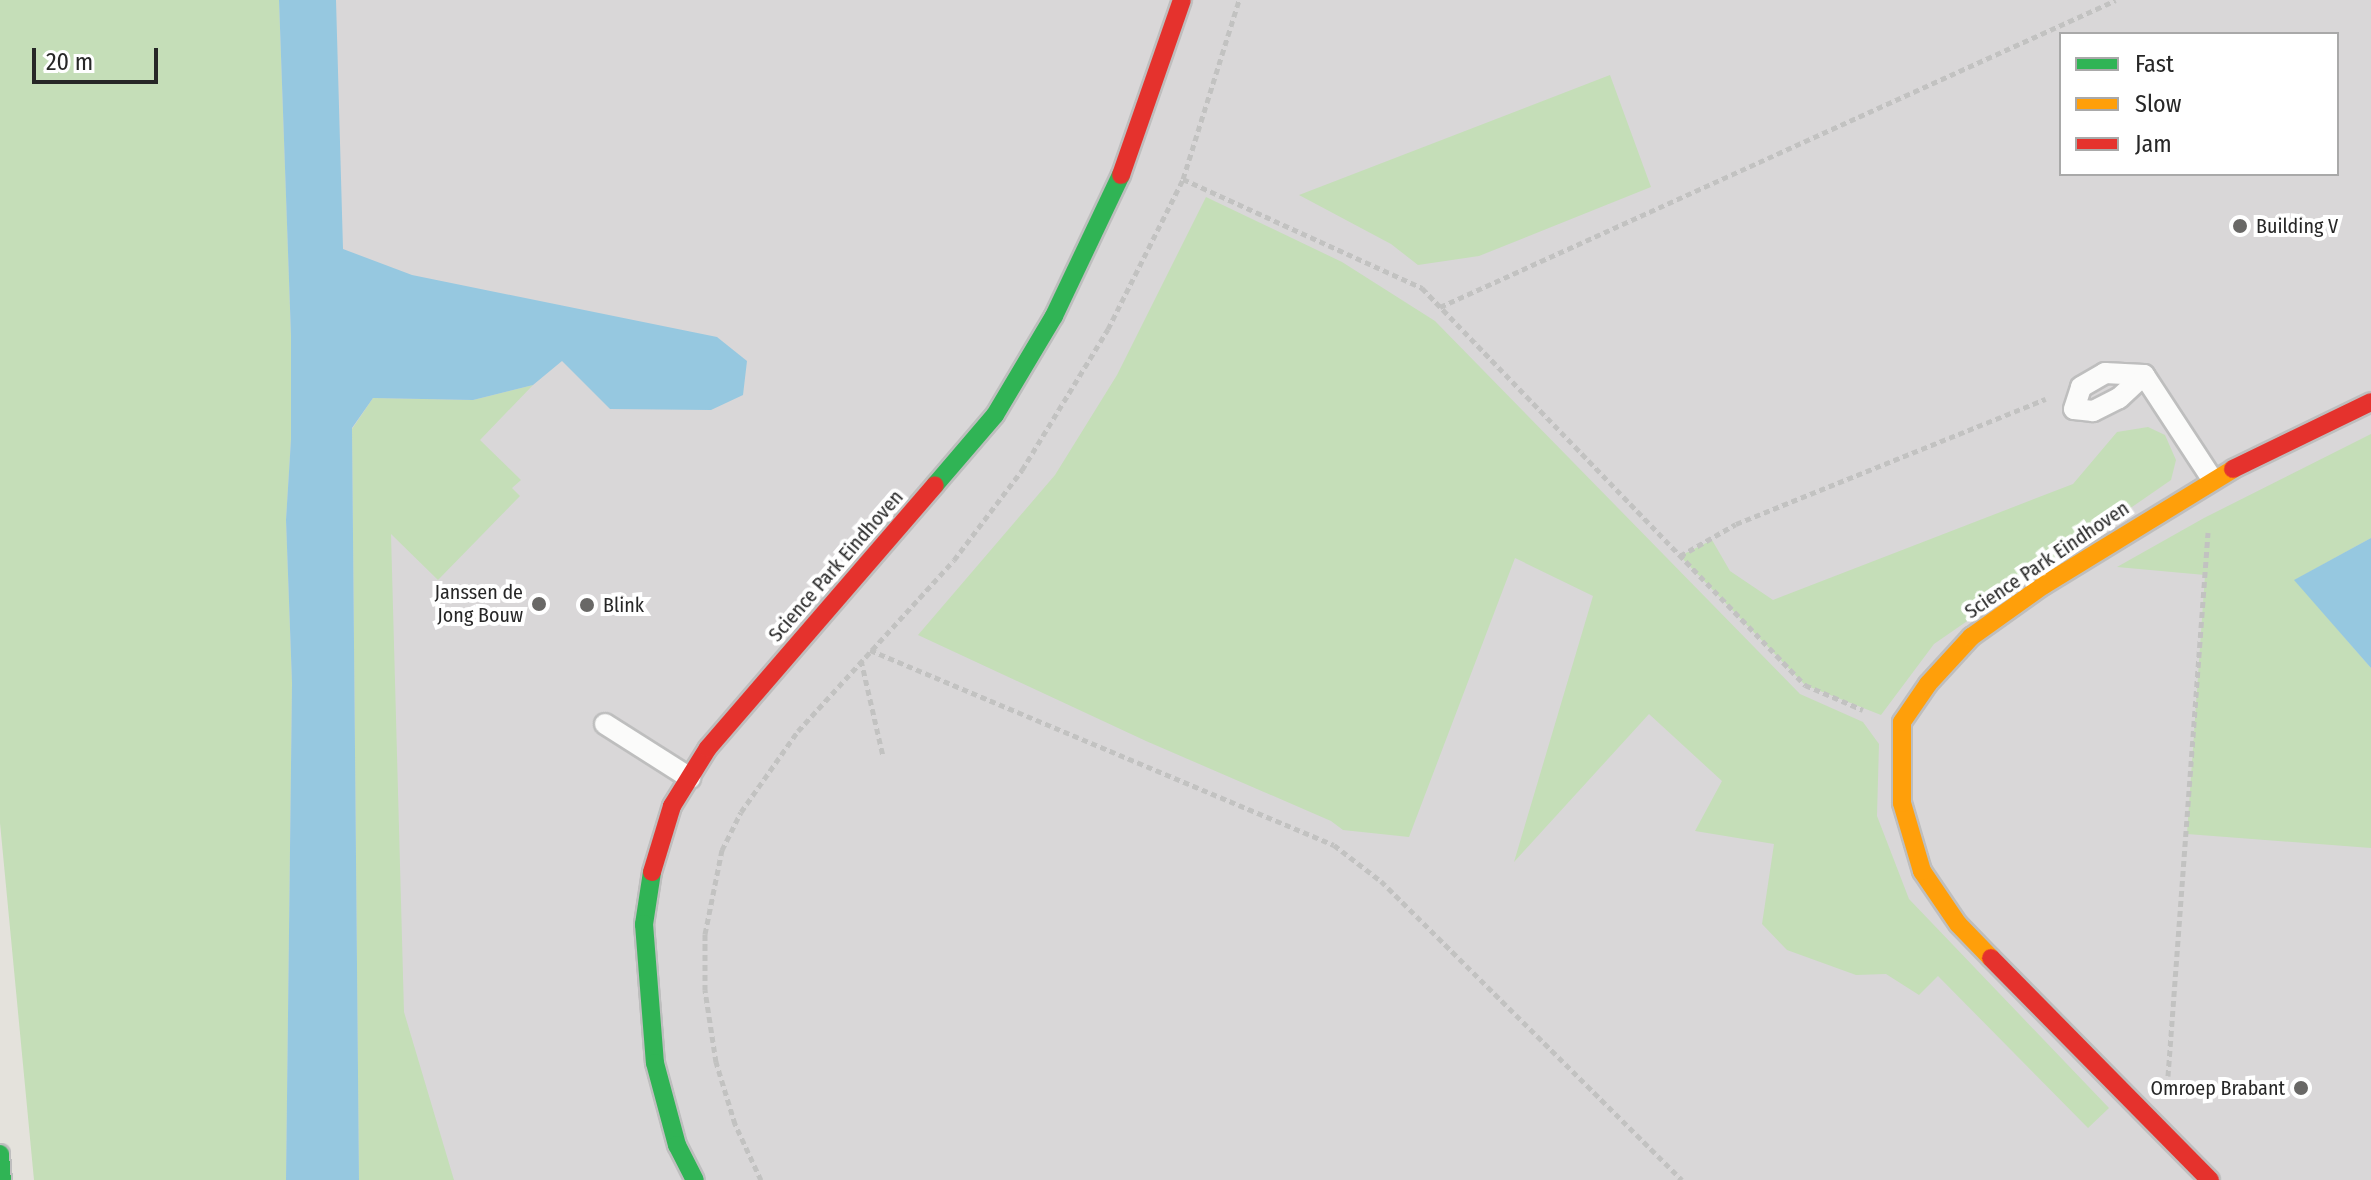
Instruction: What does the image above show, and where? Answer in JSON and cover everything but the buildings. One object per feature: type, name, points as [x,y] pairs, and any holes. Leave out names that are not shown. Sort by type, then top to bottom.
[{"type":"main road","name":"Science Park Eindhoven","points":[[695,1180],[677,1145],[655,1063],[644,924],[652,870],[668,819],[708,748],[995,415],[1054,316],[1132,152],[1182,0]]},
{"type":"main road","name":"Science Park Eindhoven","points":[[1902,722],[1928,684],[1971,637],[2044,585],[2212,479],[2371,402]]},
{"type":"main road","points":[[1902,722],[1902,803],[1922,871],[1958,924],[2210,1180]]},
{"type":"main road","points":[[0,1154],[2,1180]]},
{"type":"lane","points":[[2144,375],[2212,479]]},
{"type":"lane","points":[[605,724],[690,778]]},
{"type":"path","points":[[1239,0],[1183,179],[1422,288],[1805,685],[1902,722]]},
{"type":"path","points":[[1440,307],[2116,0]]},
{"type":"path","points":[[1680,556],[1736,524],[2058,393]]},
{"type":"path","points":[[2168,1079],[2212,479]]},
{"type":"path","points":[[761,1180],[735,1124],[716,1062],[705,990],[705,934],[711,894],[722,850],[741,812],[798,731],[870,650],[1334,845],[1381,881],[1682,1180]]},
{"type":"path","points":[[861,660],[883,756]]},
{"type":"shaded area","points":[[169,0],[2371,0],[2371,1180],[204,1180]]},
{"type":"green space","points":[[0,0],[279,0],[291,336],[291,439],[286,520],[292,683],[286,1180],[34,1180],[0,823]]},
{"type":"green space","points":[[1610,75],[1651,187],[1479,256],[1418,265],[1391,244],[1299,195]]},
{"type":"green space","points":[[1206,197],[1342,262],[1435,321],[1800,694],[1863,722],[1879,744],[1877,816],[1909,899],[2109,1108],[2088,1128],[1938,976],[1919,995],[1886,974],[1856,975],[1787,950],[1762,924],[1774,844],[1695,831],[1722,781],[1649,714],[1514,862],[1593,596],[1515,558],[1409,837],[1343,830],[1331,821],[1146,741],[918,635],[1055,475],[1117,375]]},
{"type":"green space","points":[[533,385],[480,440],[521,480],[512,488],[520,496],[438,580],[391,534],[404,1012],[454,1180],[359,1180],[352,429],[373,398],[473,400]]},
{"type":"green space","points":[[2148,427],[2165,435],[2176,460],[2171,480],[1934,644],[1881,715],[1805,685],[1680,556],[1712,540],[1730,571],[1773,600],[2073,484],[2117,432]]},
{"type":"green space","points":[[2371,434],[2371,538],[2295,580],[2371,668],[2371,848],[2187,834],[2205,575],[2117,567],[2204,518]]},
{"type":"water","points":[[279,0],[336,0],[343,249],[412,275],[717,337],[747,361],[743,395],[711,410],[610,409],[562,361],[533,385],[473,400],[373,398],[352,428],[359,1180],[286,1180],[292,683],[286,520],[291,439],[291,336]]},
{"type":"water","points":[[2371,538],[2371,668],[2294,580]]},
{"type":"traffic: fast","points":[[935,485],[995,415],[1054,316],[1121,175]]},
{"type":"traffic: fast","points":[[652,872],[644,924],[655,1063],[677,1145],[695,1180]]},
{"type":"traffic: fast","points":[[0,1154],[2,1180]]},
{"type":"traffic: slow","points":[[1991,958],[1958,924],[1922,871],[1902,803],[1902,722],[1928,684],[1971,637],[2044,585],[2233,469]]},
{"type":"traffic: jam","points":[[1121,175],[1182,0]]},
{"type":"traffic: jam","points":[[2233,469],[2371,402]]},
{"type":"traffic: jam","points":[[652,872],[672,806],[708,748],[935,485]]},
{"type":"traffic: jam","points":[[1991,958],[2210,1180]]},
{"type":"place","name":"Building V","points":[[2240,226]]},
{"type":"place","name":"Janssen de Jong Bouw","points":[[539,604]]},
{"type":"place","name":"Blink","points":[[587,605]]},
{"type":"place","name":"Omroep Brabant","points":[[2301,1088]]}]
